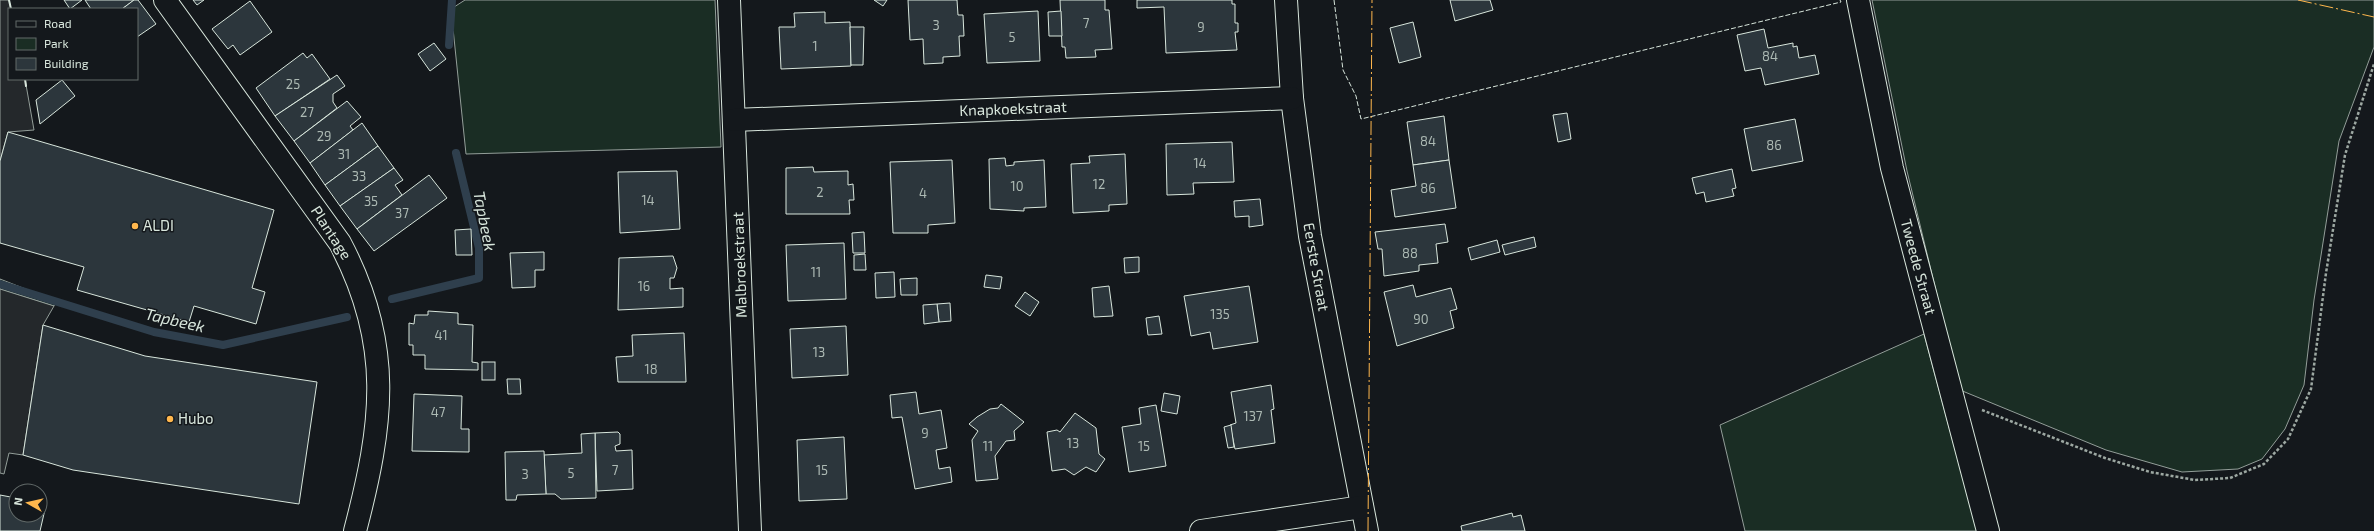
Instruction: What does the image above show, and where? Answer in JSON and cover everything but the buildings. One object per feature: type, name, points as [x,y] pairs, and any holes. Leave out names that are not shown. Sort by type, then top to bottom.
[{"type":"street","name":"Plantage","points":[[165,0],[340,243],[362,292],[374,331],[379,396],[375,446],[355,531]]},
{"type":"street","name":"Malbroekstraat","points":[[729,0],[750,531]]},
{"type":"street","name":"Eerste Straat","points":[[1286,0],[1292,98],[1310,236],[1367,531]]},
{"type":"street","name":"Tweede Straat","points":[[1858,0],[1892,168],[1988,531]]},
{"type":"street","name":"Knapkoekstraat","points":[[734,120],[1292,98]]},
{"type":"street","points":[[1201,531],[1362,507]]},
{"type":"path","points":[[1953,399],[2105,458],[2150,472],[2194,480],[2230,478],[2264,464],[2288,439],[2311,389],[2326,273],[2345,155],[2374,64]]},
{"type":"green space","points":[[465,0],[715,0],[721,147],[466,154],[451,9]]},
{"type":"green space","points":[[1872,0],[2374,0],[2374,47],[2339,141],[2314,300],[2304,385],[2285,429],[2262,459],[2238,469],[2182,472],[2106,450],[1960,390],[1907,171]]},
{"type":"green space","points":[[0,279],[56,301],[54,306],[0,289]]},
{"type":"green space","points":[[1924,334],[1977,531],[1745,531],[1720,425]]},
{"type":"shaded area","points":[[0,0],[9,0],[11,8],[8,8],[8,80],[25,80],[34,130],[8,132],[0,161]]},
{"type":"shaded area","points":[[0,289],[54,306],[43,325],[23,455],[9,453],[4,474],[0,473]]},
{"type":"waterway","name":"Tapbeek","points":[[449,45],[452,0]]},
{"type":"waterway","name":"Tapbeek","points":[[392,299],[479,278],[479,248],[456,153]]},
{"type":"waterway","name":"Tapbeek","points":[[0,284],[154,332],[223,345],[347,317]]},
{"type":"fence","points":[[1334,0],[1343,70],[1356,96],[1361,119],[1841,2],[1840,0]]},
{"type":"wall","points":[[9,0],[11,8]]},
{"type":"wall","points":[[25,80],[26,86]]},
{"type":"power","points":[[1368,531],[1372,0]]},
{"type":"power","points":[[2298,0],[2374,17]]},
{"type":"place","name":"ALDI","points":[[135,226]]},
{"type":"place","name":"Hubo","points":[[170,419]]}]
